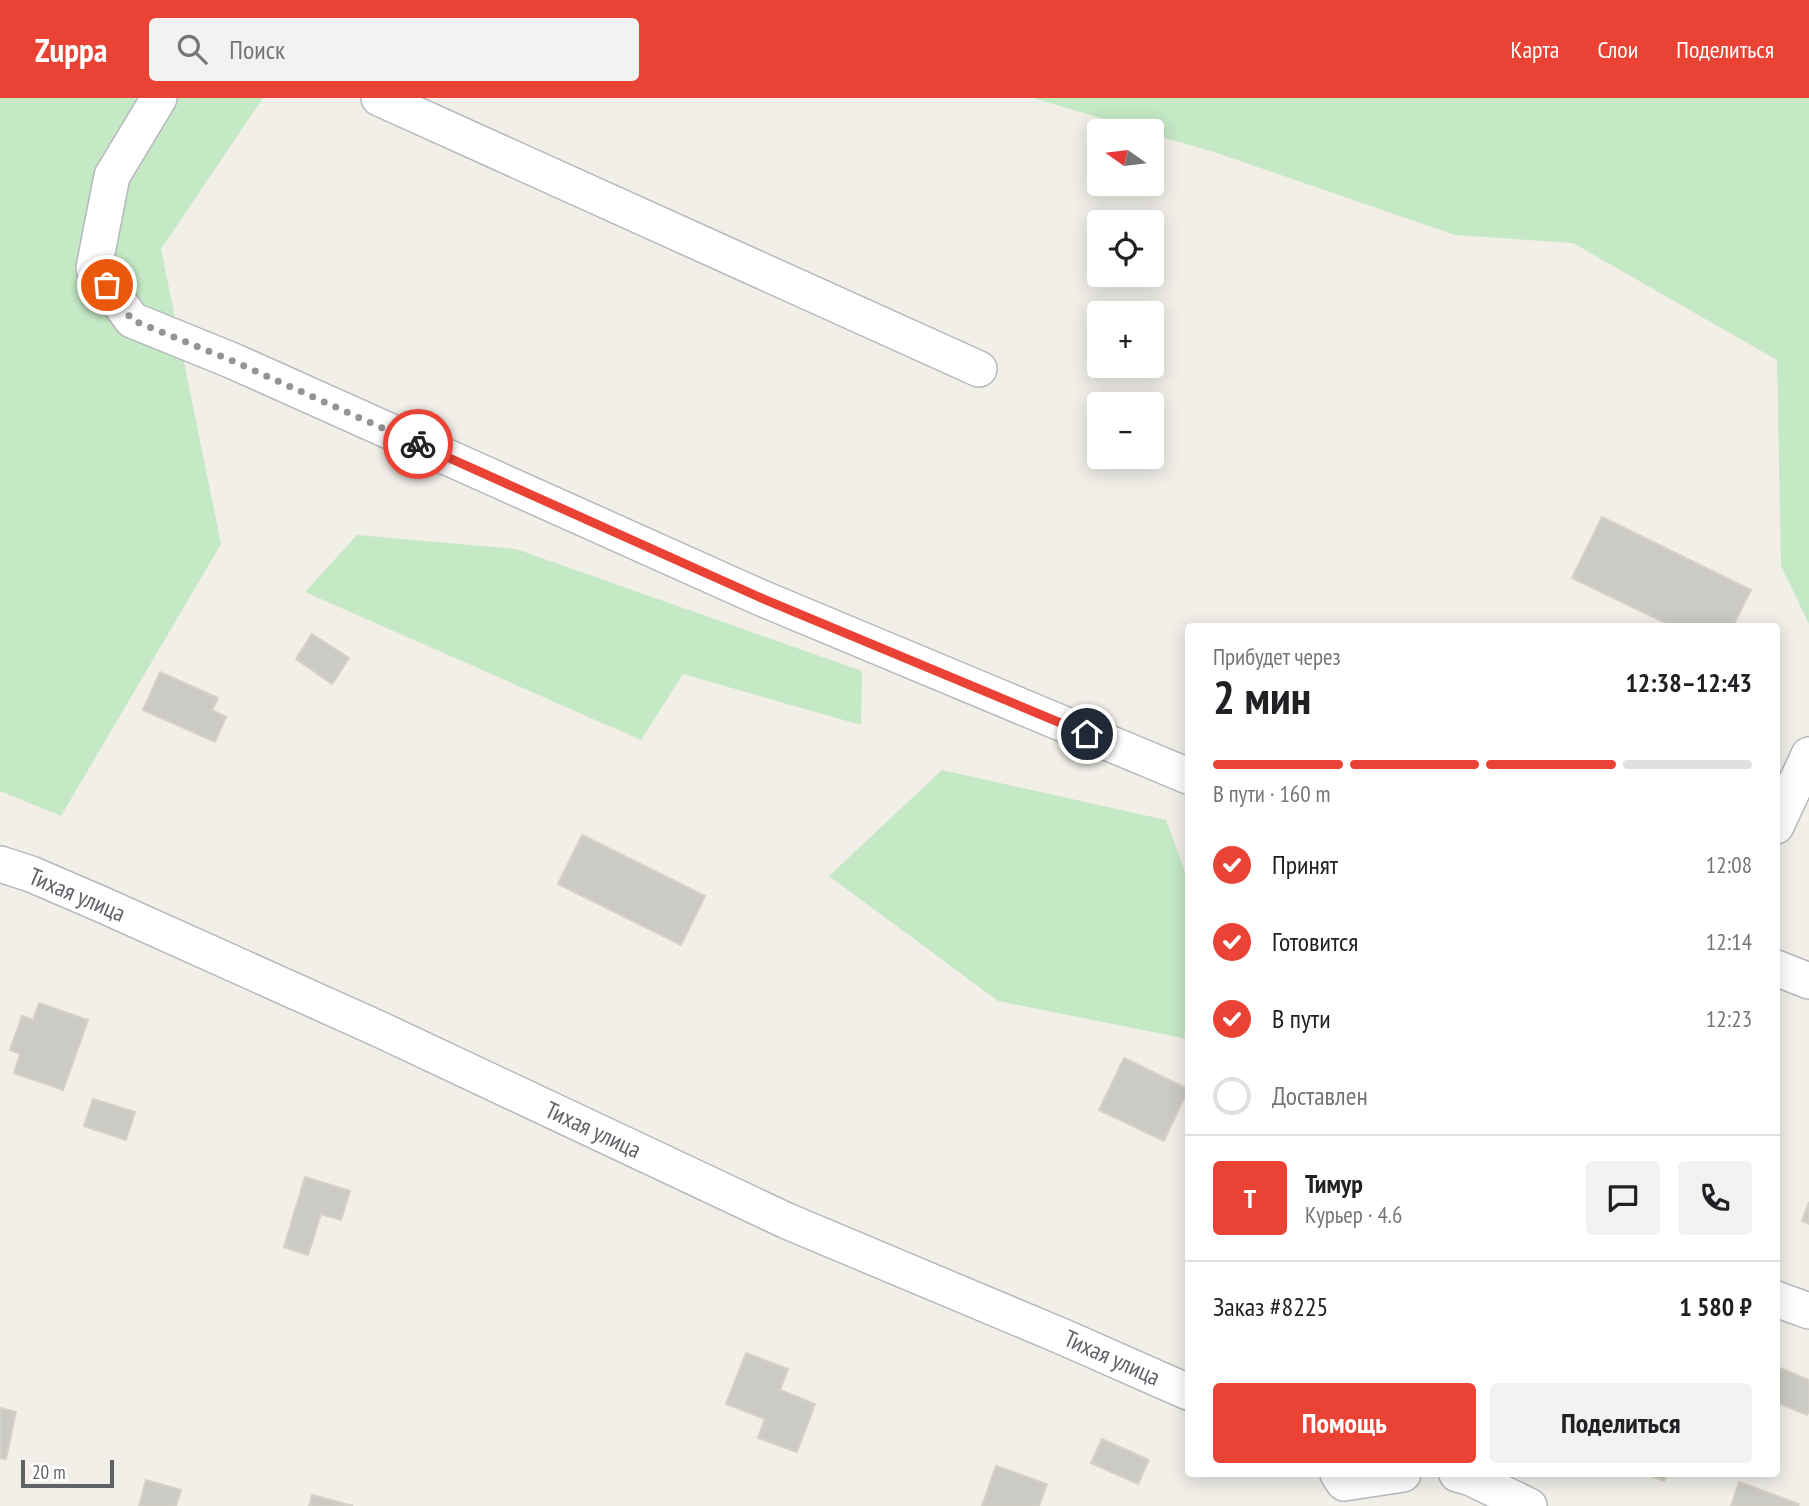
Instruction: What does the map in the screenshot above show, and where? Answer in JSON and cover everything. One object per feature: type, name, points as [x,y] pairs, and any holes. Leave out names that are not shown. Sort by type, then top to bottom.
[{"type":"street","points":[[159,98],[112,176],[94,268],[132,320],[233,361],[759,597],[1185,775]]},
{"type":"street","points":[[379,98],[979,369]]},
{"type":"street","points":[[1780,817],[1809,754]]},
{"type":"street","name":"Тихая улица","points":[[0,864],[32,874],[379,1029],[787,1221],[1185,1391]]},
{"type":"street","points":[[1780,970],[1809,981]]},
{"type":"street","points":[[1780,1300],[1809,1311]]},
{"type":"street","points":[[1340,1488],[1390,1477]]},
{"type":"street","points":[[1468,1477],[1529,1506]]},
{"type":"green space","points":[[0,98],[263,98],[161,249],[221,544],[61,816],[0,791]]},
{"type":"green space","points":[[1033,98],[1809,98],[1809,624],[1781,566],[1777,360],[1573,243],[1455,235],[1214,152],[1164,137],[1164,119],[1104,119]]},
{"type":"green space","points":[[357,535],[516,549],[862,671],[861,725],[683,674],[641,740],[305,592]]},
{"type":"green space","points":[[942,770],[1166,820],[1185,872],[1185,1038],[998,1001],[829,876]]},
{"type":"building","points":[[1602,517],[1751,590],[1734,623],[1666,623],[1572,578]]},
{"type":"building","points":[[312,634],[349,658],[332,684],[296,659]]},
{"type":"building","points":[[160,672],[218,698],[212,710],[226,717],[215,742],[143,710]]},
{"type":"building","points":[[582,835],[705,896],[681,945],[558,884]]},
{"type":"building","points":[[39,1003],[88,1020],[63,1090],[14,1073],[20,1054],[10,1050],[22,1016],[33,1020]]},
{"type":"building","points":[[1124,1058],[1185,1088],[1185,1096],[1164,1141],[1099,1110]]},
{"type":"building","points":[[93,1099],[135,1112],[126,1140],[84,1126]]},
{"type":"building","points":[[305,1177],[350,1191],[341,1220],[321,1214],[308,1255],[284,1247]]},
{"type":"building","points":[[1809,1202],[1809,1224],[1802,1221]]},
{"type":"building","points":[[746,1353],[788,1369],[780,1390],[815,1404],[797,1452],[758,1438],[765,1419],[726,1404]]},
{"type":"building","points":[[1780,1368],[1809,1380],[1807,1415],[1780,1404]]},
{"type":"building","points":[[0,1408],[16,1412],[6,1459],[0,1458]]},
{"type":"building","points":[[1102,1439],[1149,1460],[1138,1484],[1091,1463]]},
{"type":"building","points":[[996,1466],[1047,1484],[1039,1506],[982,1506]]},
{"type":"building","points":[[146,1480],[181,1490],[176,1506],[139,1506]]},
{"type":"building","points":[[1739,1482],[1799,1504],[1731,1506]]},
{"type":"building","points":[[312,1495],[353,1506],[309,1506]]},
{"type":"way so far","points":[[107,285],[132,320],[233,361],[418,444]]},
{"type":"route","points":[[418,444],[759,597],[1087,734]]}]
